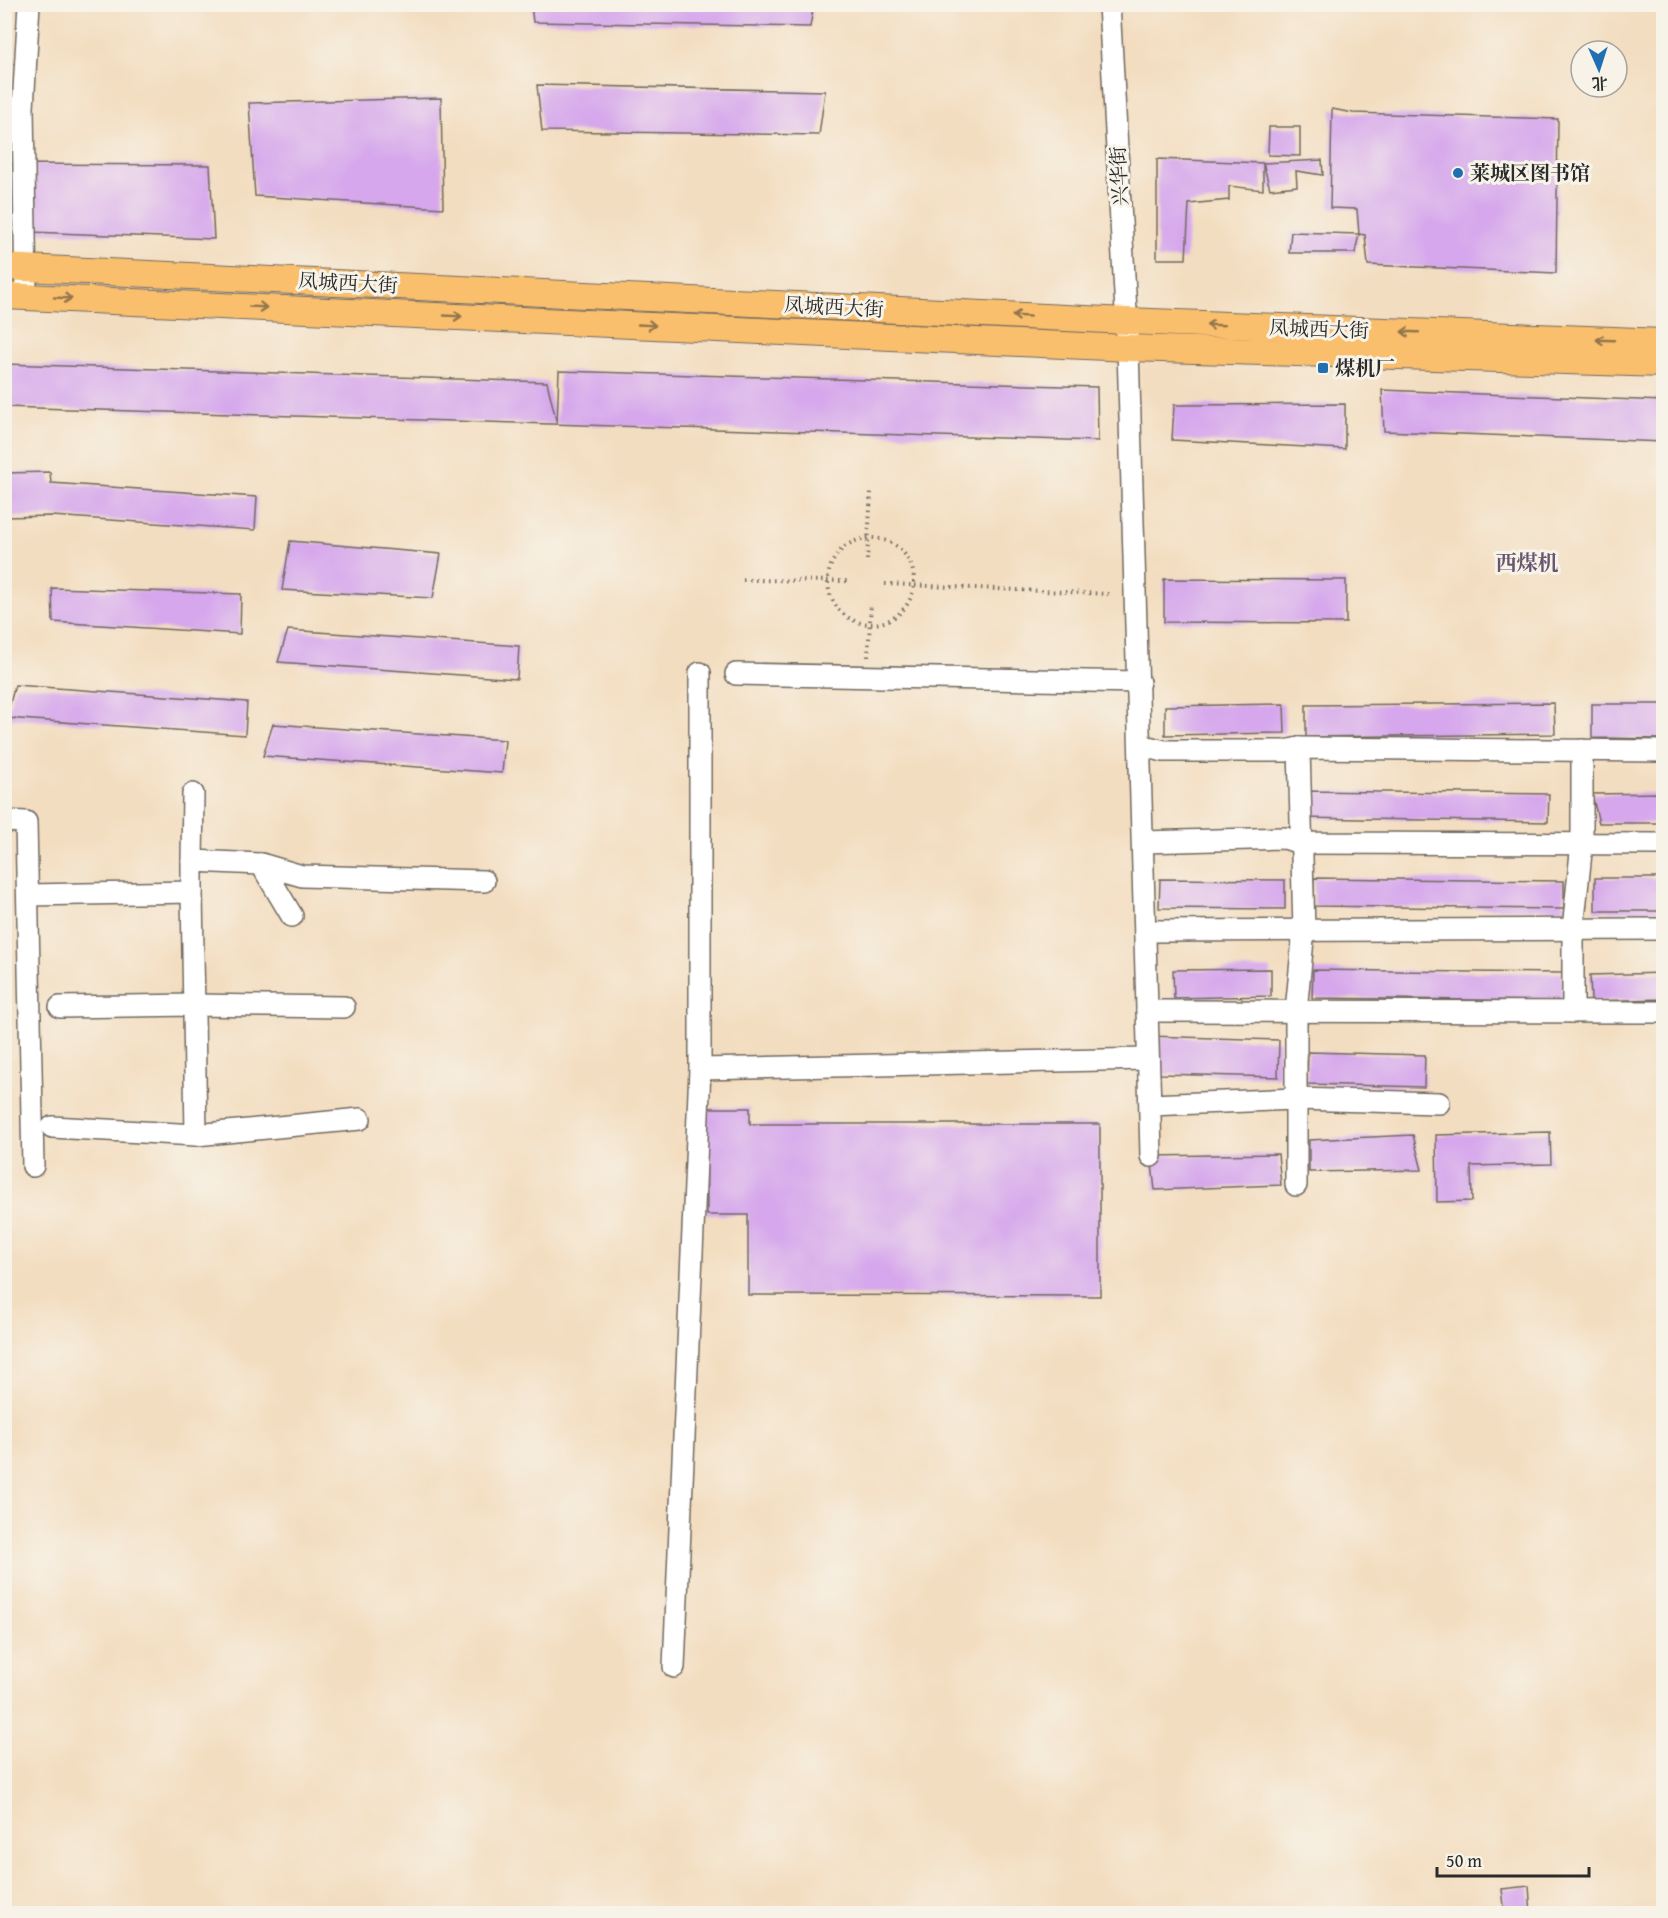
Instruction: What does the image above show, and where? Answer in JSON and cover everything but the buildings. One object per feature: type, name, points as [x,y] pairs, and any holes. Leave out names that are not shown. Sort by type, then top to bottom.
[{"type":"main road","name":"凤城西大街","points":[[15,268],[1127,321],[1664,342]]},
{"type":"main road","name":"凤城西大街","points":[[15,296],[1128,348],[1664,364]]},
{"type":"street","points":[[15,296],[29,4]]},
{"type":"street","name":"兴华街","points":[[1109,4],[1127,321],[1149,1068]]},
{"type":"street","points":[[674,1667],[700,1069],[700,673]]},
{"type":"street","points":[[736,674],[867,679],[1139,682]]},
{"type":"street","points":[[1140,745],[1164,751],[1285,751],[1299,748],[1664,751]]},
{"type":"street","points":[[1296,1185],[1296,1011],[1304,930],[1299,748]]},
{"type":"street","points":[[1573,1012],[1573,929],[1582,843],[1582,750]]},
{"type":"street","points":[[193,794],[192,892],[196,1135]]},
{"type":"street","points":[[4,821],[26,822],[33,1166]]},
{"type":"street","points":[[1143,842],[1285,838],[1300,843],[1664,844]]},
{"type":"street","points":[[192,861],[261,864],[302,876],[484,881]]},
{"type":"street","points":[[261,864],[292,916]]},
{"type":"street","points":[[28,895],[192,892]]},
{"type":"street","points":[[1145,931],[1664,929]]},
{"type":"street","points":[[60,1007],[194,1005],[344,1007]]},
{"type":"street","points":[[1147,1011],[1664,1012]]},
{"type":"street","points":[[700,1069],[1149,1068]]},
{"type":"street","points":[[1149,1068],[1150,1105],[1296,1099],[1438,1103]]},
{"type":"street","points":[[1149,1068],[1151,1156]]},
{"type":"street","points":[[52,1127],[196,1135],[360,1119]]},
{"type":"path","points":[[867,560],[871,491]]},
{"type":"path","points":[[868,538],[880,538],[902,550],[912,567],[915,585],[911,598],[895,617],[870,624],[845,615],[833,600],[828,581],[830,568],[844,547],[855,540],[868,538]]},
{"type":"path","points":[[743,580],[850,581]]},
{"type":"path","points":[[885,584],[1109,594]]},
{"type":"path","points":[[867,679],[871,604]]},
{"type":"place","name":"莱城区图书馆","points":[[1458,173]]},
{"type":"place","name":"煤机厂","points":[[1323,368]]},
{"type":"district","name":"西煤机","points":[[1527,563]]}]
